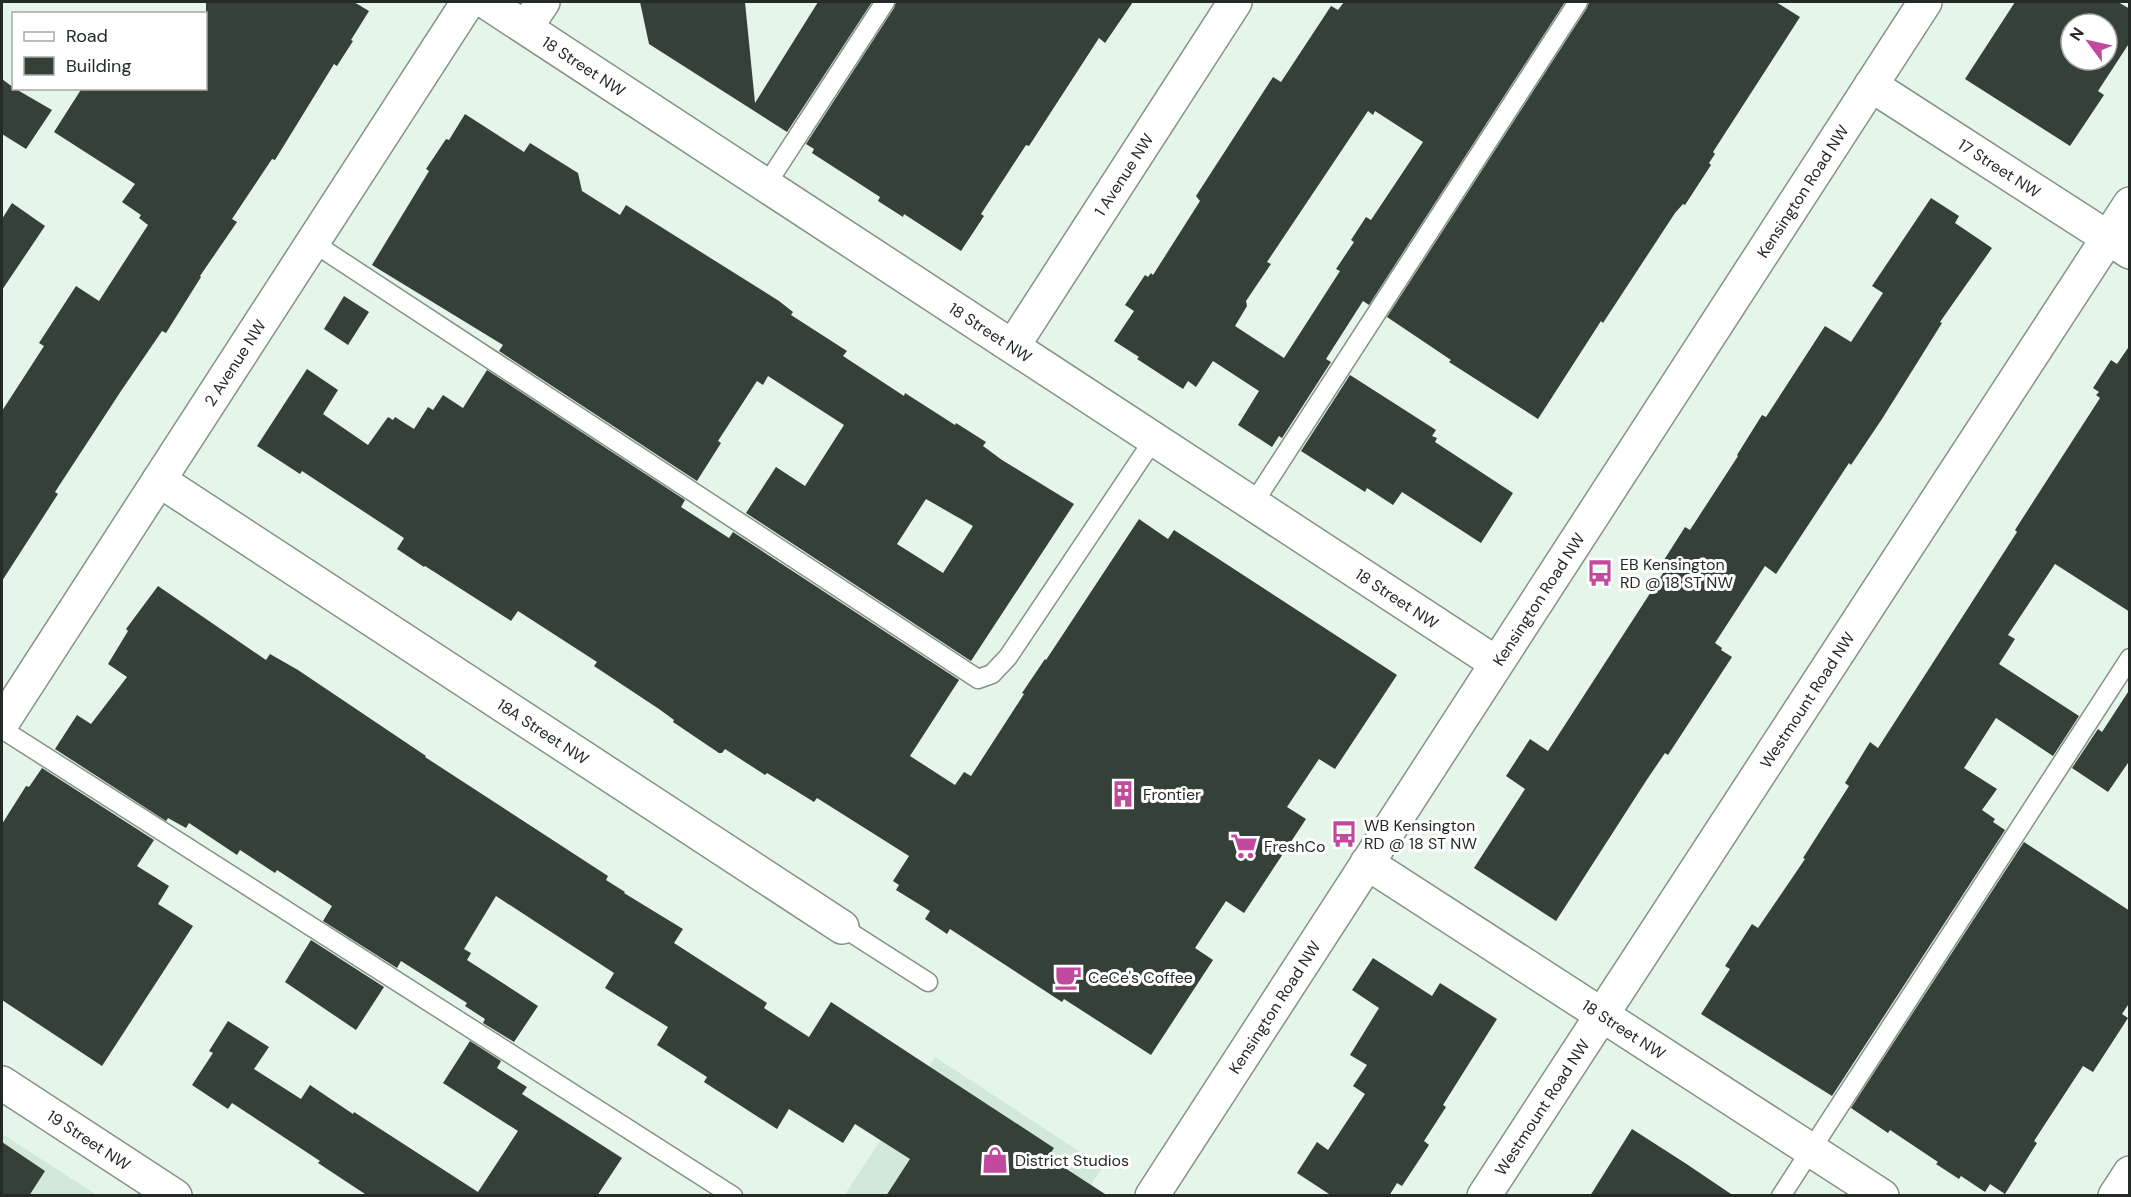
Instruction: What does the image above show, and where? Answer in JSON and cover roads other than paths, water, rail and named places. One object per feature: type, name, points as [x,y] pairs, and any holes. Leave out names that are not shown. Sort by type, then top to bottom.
[{"type":"street","name":"2 Avenue NW","points":[[2,723],[468,2]]},
{"type":"street","name":"18 Street NW","points":[[486,2],[535,14],[766,185],[1496,663]]},
{"type":"street","name":"1 Avenue NW","points":[[1012,346],[1235,2]]},
{"type":"street","name":"Kensington Road NW","points":[[1152,1196],[1925,2]]},
{"type":"street","name":"17 Street NW","points":[[1870,85],[2119,245]]},
{"type":"street","name":"Westmount Road NW","points":[[1484,1196],[1601,1016],[2119,245],[2130,204]]},
{"type":"street","name":"18A Street NW","points":[[159,480],[842,927]]},
{"type":"street","name":"18 Street NW","points":[[1367,863],[1882,1196]]},
{"type":"street","name":"19 Street NW","points":[[2,1083],[175,1196]]},
{"type":"street","points":[[2115,1196],[2130,1173]]},
{"type":"lane","points":[[766,185],[885,2]]},
{"type":"lane","points":[[1252,504],[1578,2]]},
{"type":"lane","points":[[312,242],[978,679],[992,674],[1008,657],[1154,439]]},
{"type":"lane","points":[[1780,1196],[2130,658]]},
{"type":"lane","points":[[2,729],[732,1196]]},
{"type":"lane","name":"18A Street NW","points":[[842,927],[928,982]]},
{"type":"place","name":"EB Kensington RD @ 18 ST NW","points":[[1600,573]]},
{"type":"place","name":"Frontier","points":[[1123,794]]},
{"type":"place","name":"WB Kensington RD @ 18 ST NW","points":[[1344,834]]},
{"type":"place","name":"FreshCo","points":[[1244,846]]},
{"type":"place","name":"CeCe's Coffee","points":[[1068,977]]},
{"type":"place","name":"District Studios","points":[[995,1160]]}]
